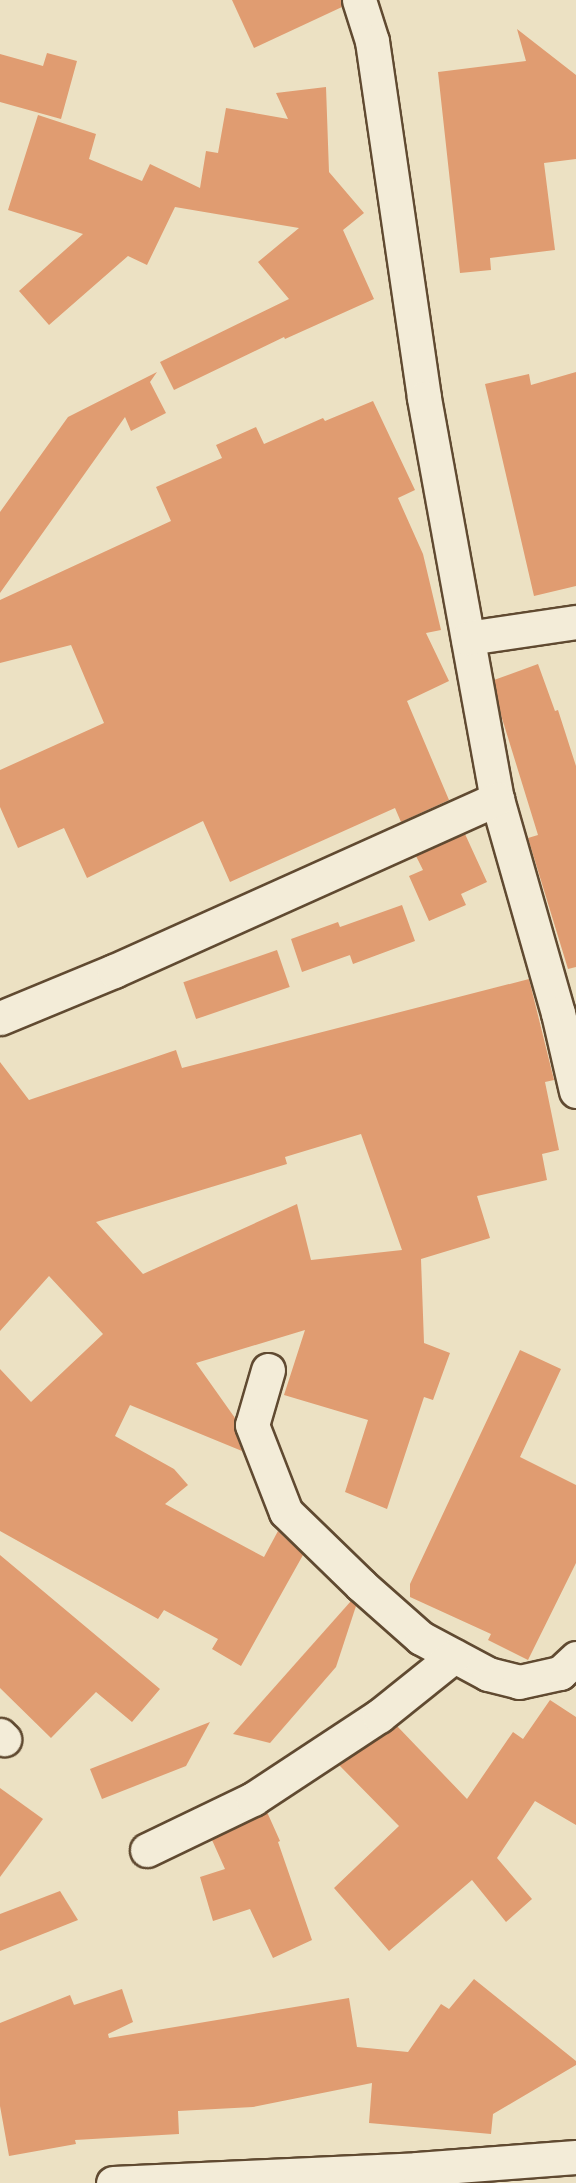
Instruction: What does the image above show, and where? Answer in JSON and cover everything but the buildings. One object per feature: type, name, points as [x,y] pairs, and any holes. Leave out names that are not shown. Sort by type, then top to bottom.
[{"type":"street","points":[[359,0],[372,41],[424,398],[497,799],[558,1013],[576,1091]]},
{"type":"street","points":[[468,638],[576,622]]},
{"type":"street","points":[[0,1018],[124,966],[497,799]]},
{"type":"street","points":[[268,1370],[252,1425],[286,1512],[421,1638],[488,1674],[519,1682],[560,1673],[576,1658]]},
{"type":"street","points":[[147,1850],[253,1799],[379,1716],[454,1656]]},
{"type":"street","points":[[112,2183],[417,2169],[576,2157]]}]
